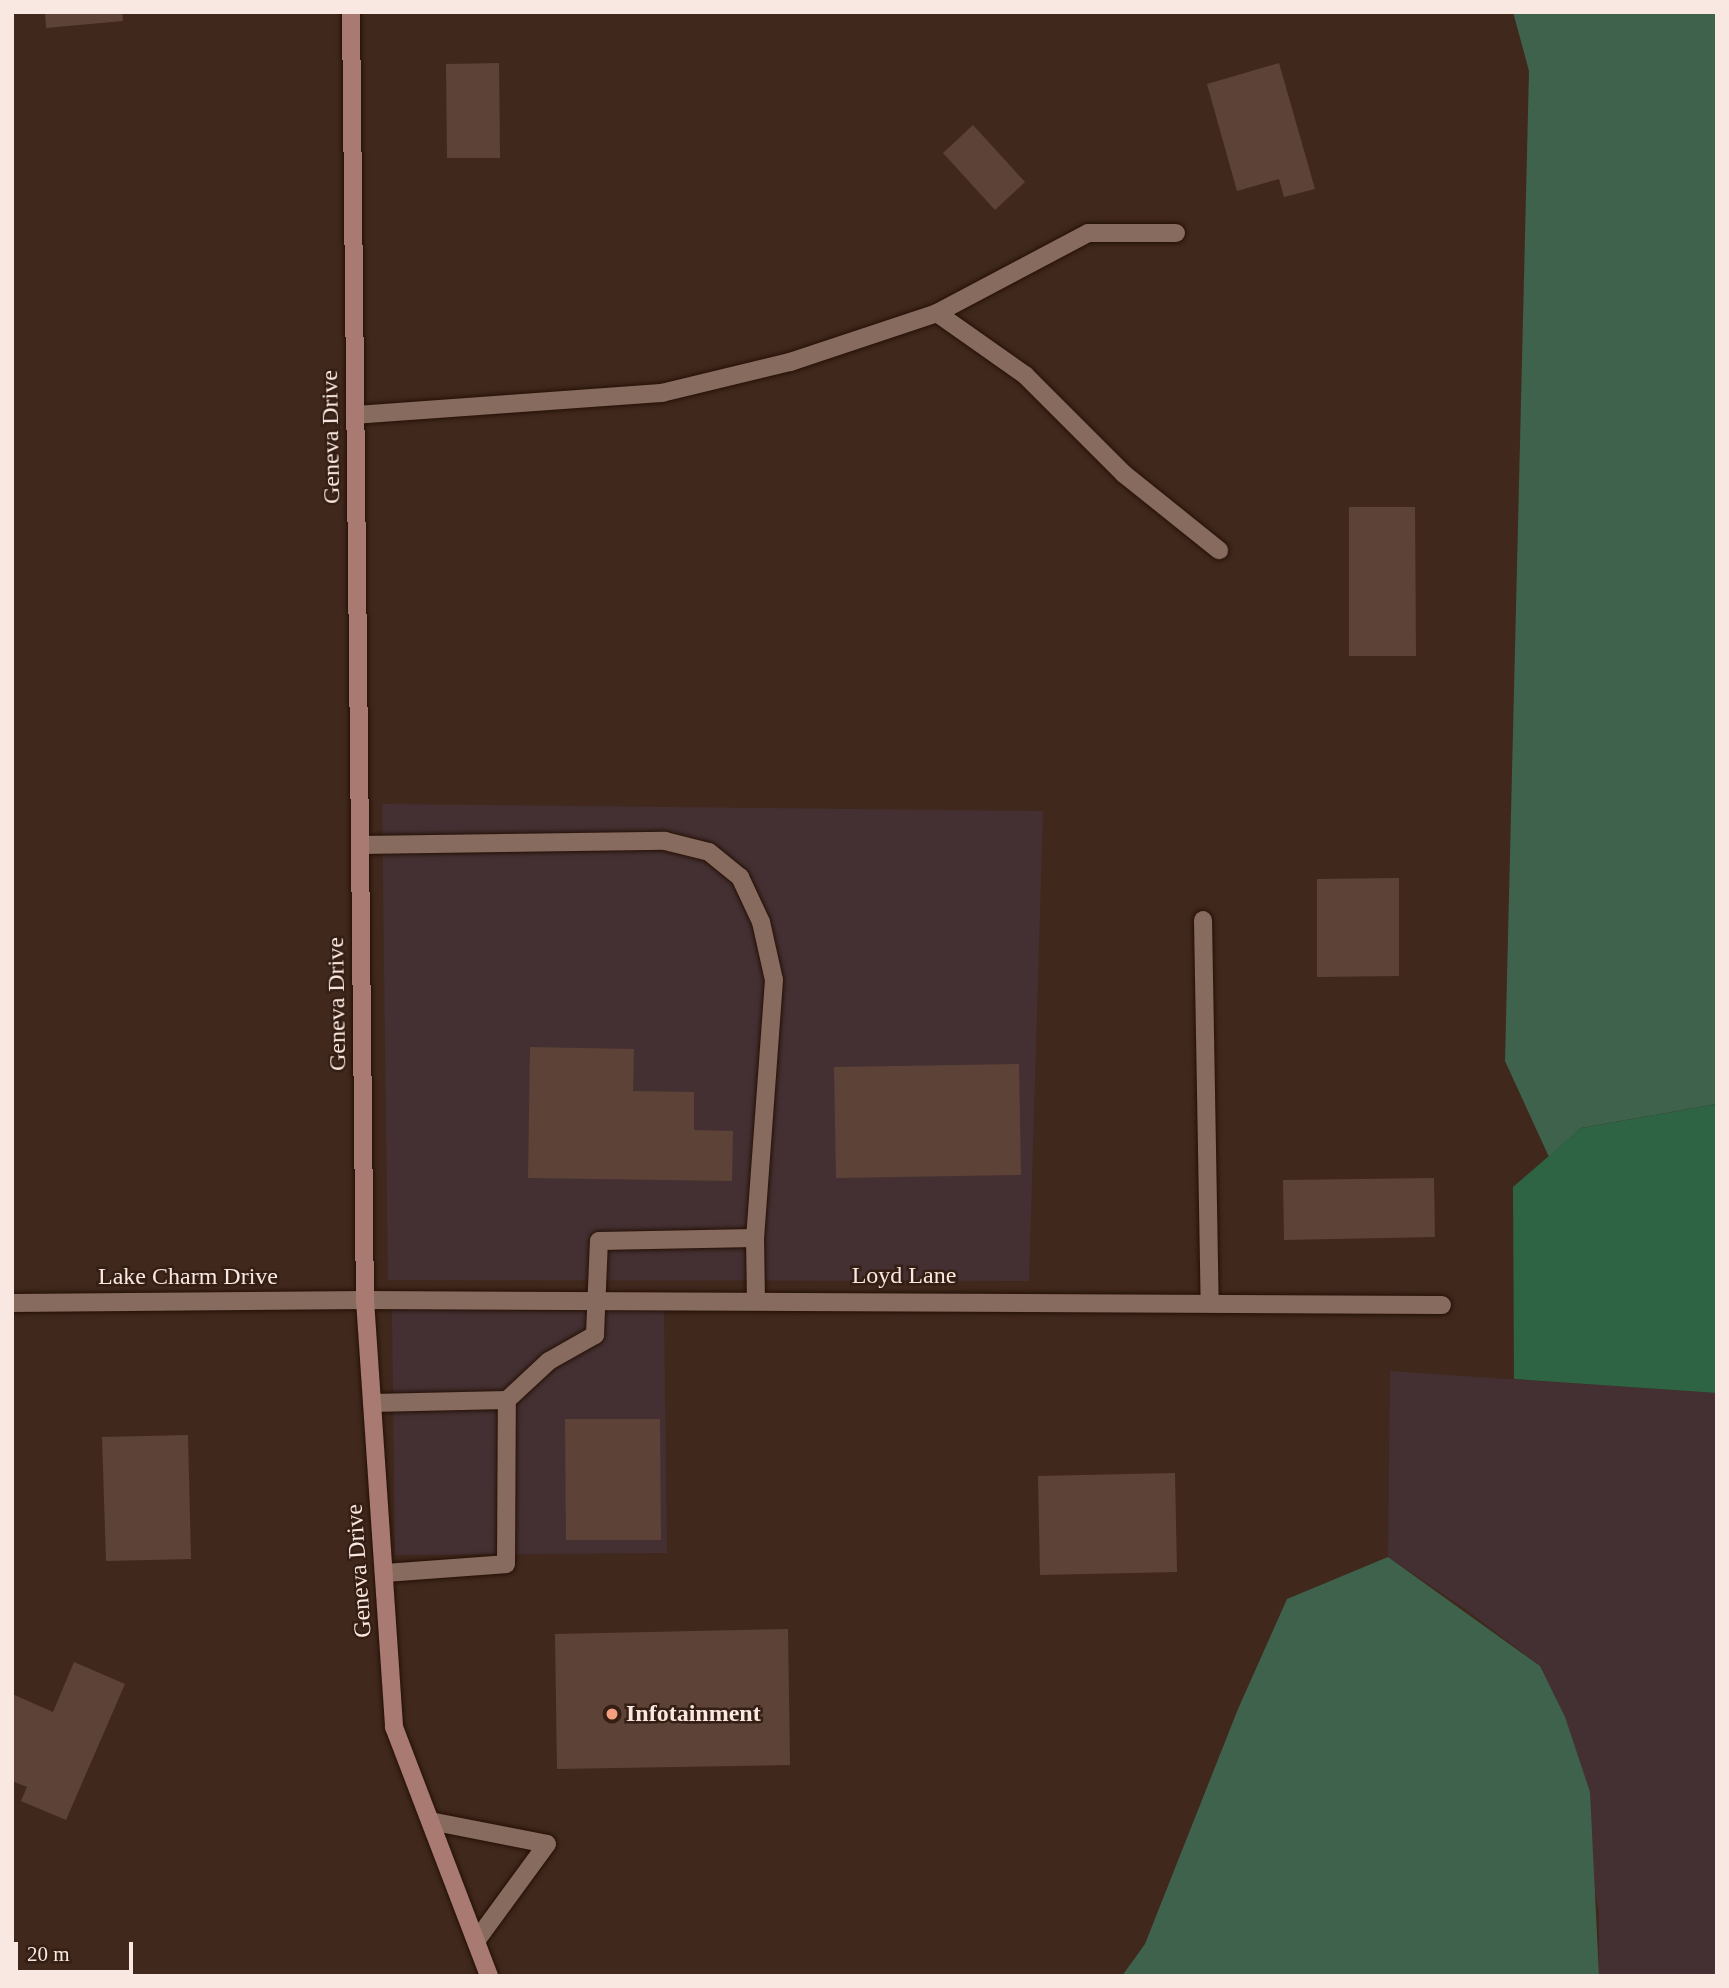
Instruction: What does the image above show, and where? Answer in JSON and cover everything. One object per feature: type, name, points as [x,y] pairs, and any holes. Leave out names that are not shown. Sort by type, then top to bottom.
[{"type":"main road","name":"Geneva Drive","points":[[351,12],[365,1300],[394,1727],[489,1976]]},
{"type":"street","points":[[355,415],[662,393],[790,362],[937,313],[1088,233],[1176,233]]},
{"type":"street","points":[[937,313],[1025,375],[1124,474],[1219,550]]},
{"type":"street","points":[[360,845],[665,841],[709,852],[740,877],[761,922],[774,981],[755,1238],[756,1300]]},
{"type":"street","points":[[1203,920],[1210,1303]]},
{"type":"street","points":[[372,1403],[507,1400],[549,1361],[595,1335],[599,1241],[755,1238]]},
{"type":"street","name":"Loyd Lane","points":[[365,1300],[1442,1305]]},
{"type":"street","name":"Lake Charm Drive","points":[[12,1303],[365,1300]]},
{"type":"street","points":[[384,1573],[506,1564],[507,1400]]},
{"type":"street","points":[[430,1821],[547,1844],[476,1941]]},
{"type":"shaded area","points":[[382,804],[1043,811],[1029,1281],[388,1280]]},
{"type":"shaded area","points":[[664,1309],[667,1553],[395,1555],[392,1310]]},
{"type":"shaded area","points":[[1390,1371],[1717,1393],[1717,1976],[1599,1976],[1599,1910],[1540,1666],[1464,1608],[1388,1557]]},
{"type":"green space","points":[[1513,12],[1717,12],[1717,1104],[1581,1128],[1549,1157],[1505,1061],[1529,71]]},
{"type":"green space","points":[[1717,1104],[1717,1393],[1514,1379],[1513,1187],[1581,1128]]},
{"type":"green space","points":[[1388,1557],[1540,1666],[1565,1717],[1590,1792],[1599,1976],[1122,1976],[1145,1944],[1238,1709],[1287,1599]]},
{"type":"building","points":[[45,12],[122,12],[123,21],[46,28]]},
{"type":"building","points":[[499,63],[500,158],[447,158],[446,64]]},
{"type":"building","points":[[1279,63],[1315,189],[1284,197],[1279,179],[1237,191],[1207,84]]},
{"type":"building","points":[[973,125],[1025,182],[995,210],[943,153]]},
{"type":"building","points":[[1349,507],[1415,507],[1416,656],[1349,656]]},
{"type":"building","points":[[1399,878],[1399,976],[1317,977],[1317,879]]},
{"type":"building","points":[[530,1047],[634,1049],[633,1091],[694,1092],[694,1130],[733,1131],[732,1181],[528,1178]]},
{"type":"building","points":[[1019,1064],[1021,1175],[836,1178],[834,1067]]},
{"type":"building","points":[[1434,1178],[1435,1237],[1284,1240],[1283,1180]]},
{"type":"building","points":[[565,1419],[660,1419],[661,1540],[566,1540]]},
{"type":"building","points":[[188,1435],[191,1559],[106,1561],[102,1437]]},
{"type":"building","points":[[1175,1473],[1177,1572],[1040,1575],[1038,1476]]},
{"type":"building","points":[[788,1629],[790,1765],[557,1769],[555,1634]]},
{"type":"building","points":[[74,1662],[125,1684],[66,1820],[21,1801],[27,1787],[12,1781],[12,1694],[53,1712]]},
{"type":"place","name":"Infotainment","points":[[612,1714]]}]
